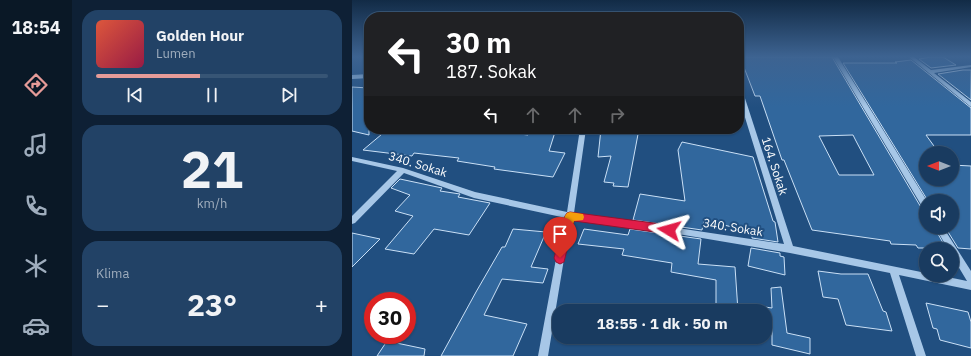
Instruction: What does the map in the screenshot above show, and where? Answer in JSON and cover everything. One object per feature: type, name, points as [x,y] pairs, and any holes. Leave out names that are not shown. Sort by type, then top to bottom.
[{"type":"street","points":[[845,74],[919,195]]},
{"type":"street","points":[[932,74],[971,106]]},
{"type":"street","points":[[352,77],[364,76]]},
{"type":"street","name":"164. Sokak","points":[[744,105],[790,249]]},
{"type":"street","points":[[543,356],[560,258],[570,216],[582,134]]},
{"type":"street","name":"340. Sokak","points":[[352,159],[403,170],[474,195],[570,216],[790,249],[971,286]]},
{"type":"street","points":[[352,221],[403,170]]},
{"type":"street","points":[[943,234],[971,279]]},
{"type":"street","points":[[893,270],[921,356]]},
{"type":"building","points":[[746,74],[842,74],[919,204],[919,234],[938,234],[943,242],[919,242],[918,248],[916,245],[891,244],[890,241],[812,230],[784,160],[782,160],[760,96],[755,96]],"holes":[[[853,135],[874,175],[839,175],[819,136]]]},
{"type":"building","points":[[850,74],[928,74],[971,108],[971,135],[926,135],[934,146],[919,146],[919,186],[959,186],[959,165],[971,166],[971,249],[959,248],[959,242],[954,242],[949,234],[959,234],[959,194],[924,194]]},
{"type":"building","points":[[938,74],[971,74],[971,100]]},
{"type":"building","points":[[352,87],[364,88],[364,134],[352,131]]},
{"type":"building","points":[[382,134],[554,134],[549,151],[565,153],[553,177],[494,169],[495,167],[457,161],[459,158],[414,153],[412,156],[363,150]]},
{"type":"building","points":[[600,134],[638,134],[628,187],[613,186],[614,183],[604,182],[611,156],[598,157]]},
{"type":"building","points":[[682,142],[753,157],[773,221],[775,222],[778,242],[752,238],[752,232],[704,220],[702,230],[633,220],[640,194],[685,201],[678,150]]},
{"type":"building","points":[[400,179],[442,188],[440,191],[460,194],[458,197],[490,203],[469,235],[434,229],[414,254],[385,249],[413,216],[395,211],[410,195],[391,188]]},
{"type":"building","points":[[513,229],[546,232],[531,267],[548,269],[543,283],[502,279],[484,315],[527,324],[513,356],[441,356],[502,247],[505,247]]},
{"type":"building","points":[[584,229],[628,235],[630,229],[701,239],[698,264],[735,267],[738,304],[716,304],[716,280],[671,272],[672,263],[622,255],[624,249],[578,244]]},
{"type":"building","points":[[352,233],[380,239],[352,267]]},
{"type":"building","points":[[751,248],[780,253],[780,256],[784,257],[785,275],[748,266]]},
{"type":"building","points":[[818,271],[841,274],[868,274],[883,311],[886,312],[892,331],[846,325],[838,299],[823,297]]},
{"type":"building","points":[[781,287],[787,333],[810,338],[810,354],[772,345],[771,288]]},
{"type":"building","points":[[926,303],[968,312],[971,322],[971,348],[940,340],[937,329],[933,328]]},
{"type":"building","points":[[385,344],[401,344],[425,349],[424,356],[377,356]]},
{"type":"slow traffic","points":[[566,235],[570,216],[579,217]]},
{"type":"route","points":[[560,258],[570,216],[669,230]]}]
